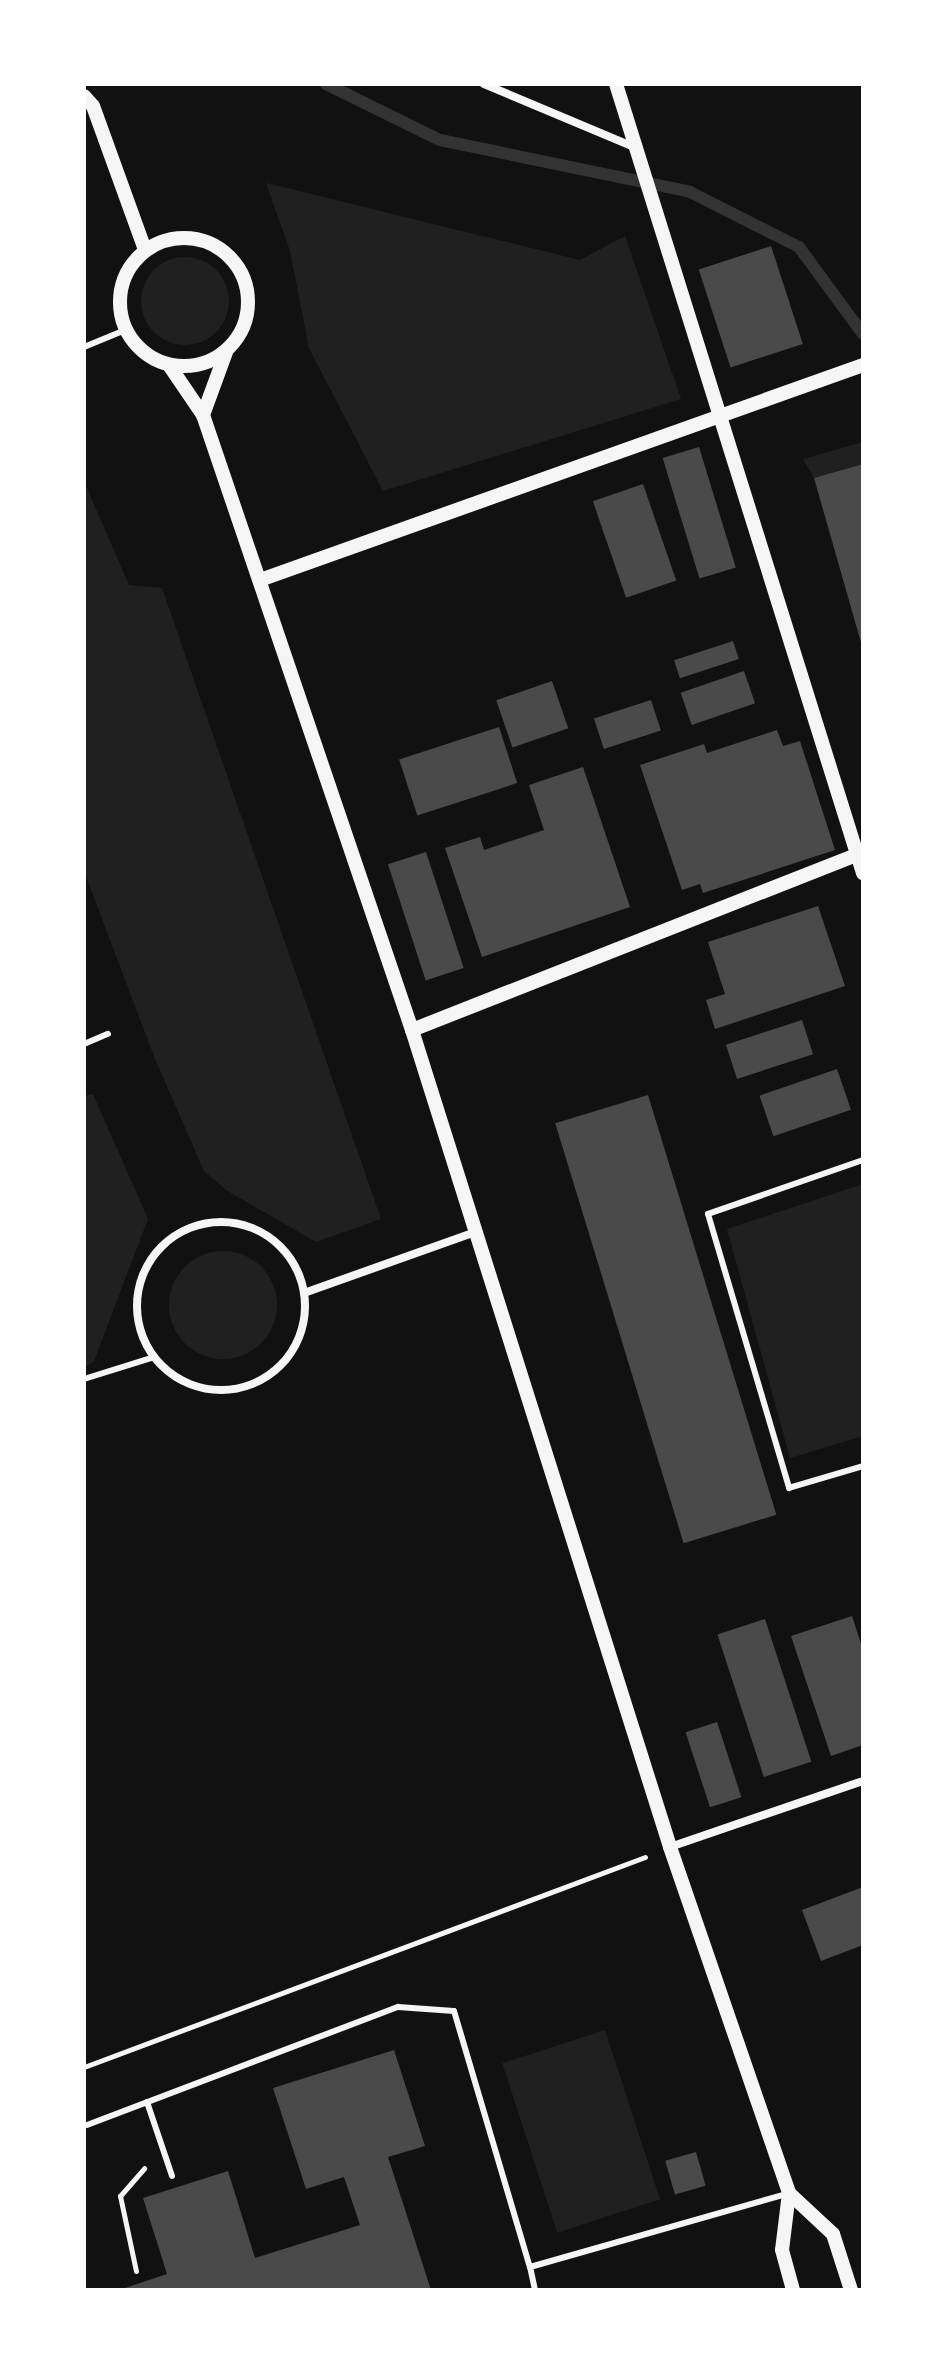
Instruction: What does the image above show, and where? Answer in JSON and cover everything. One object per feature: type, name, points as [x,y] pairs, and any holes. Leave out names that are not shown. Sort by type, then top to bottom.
[{"type":"street","points":[[484,84],[635,147]]},
{"type":"street","points":[[616,84],[667,257],[860,853],[863,873]]},
{"type":"street","points":[[84,96],[93,106],[145,250]]},
{"type":"street","points":[[203,415],[226,352],[248,314],[242,271],[209,242],[187,237],[145,250],[121,286],[125,330],[151,357],[169,365],[188,367],[226,352]]},
{"type":"street","points":[[169,365],[203,415],[260,580],[412,1030],[670,1847],[789,2193],[782,2250],[793,2290]]},
{"type":"street","points":[[260,580],[863,365]]},
{"type":"street","points":[[412,1030],[860,853]]},
{"type":"street","points":[[217,1222],[263,1234],[285,1251],[304,1293],[303,1325],[291,1352],[264,1380],[216,1390],[176,1376],[151,1358],[140,1328],[139,1290],[156,1252],[182,1232],[217,1222]]},
{"type":"street","points":[[304,1293],[475,1232]]},
{"type":"street","points":[[670,1847],[863,1781]]},
{"type":"street","points":[[789,2193],[833,2234],[851,2290]]},
{"type":"lane","points":[[84,347],[125,330]]},
{"type":"lane","points":[[84,1044],[108,1034]]},
{"type":"lane","points":[[863,1160],[708,1214],[789,1488],[863,1466]]},
{"type":"lane","points":[[84,1379],[151,1358]]},
{"type":"lane","points":[[87,2125],[398,2007],[454,2011],[535,2290]]},
{"type":"lane","points":[[147,2102],[172,2176]]},
{"type":"lane","points":[[530,2267],[789,2193]]},
{"type":"path","points":[[84,2067],[670,1847]]},
{"type":"path","points":[[136,2271],[120,2196],[163,2152]]},
{"type":"shaded area","points":[[266,183],[580,260],[625,236],[681,399],[383,491],[309,348],[290,251]]},
{"type":"shaded area","points":[[185,257],[202,261],[216,270],[225,284],[229,301],[225,318],[216,332],[202,341],[185,345],[168,341],[154,332],[145,318],[141,301],[145,284],[154,270],[168,261]]},
{"type":"shaded area","points":[[863,442],[863,464],[814,478],[803,459]]},
{"type":"shaded area","points":[[84,481],[129,585],[162,588],[381,1219],[316,1242],[226,1190],[204,1171],[155,1059],[84,871]]},
{"type":"shaded area","points":[[93,1094],[148,1219],[94,1361],[84,1368],[84,1096]]},
{"type":"shaded area","points":[[863,1184],[863,1436],[790,1458],[727,1229]]},
{"type":"shaded area","points":[[223,1251],[244,1255],[261,1267],[273,1284],[277,1305],[273,1326],[261,1343],[244,1355],[223,1359],[202,1355],[185,1343],[173,1326],[169,1305],[173,1284],[185,1267],[202,1255]]},
{"type":"shaded area","points":[[605,2030],[660,2199],[557,2233],[502,2063]]},
{"type":"building","points":[[771,246],[803,344],[731,367],[699,269]]},
{"type":"building","points":[[699,447],[736,567],[699,579],[663,458]]},
{"type":"building","points":[[863,464],[863,646],[862,646],[814,478]]},
{"type":"building","points":[[643,484],[676,580],[626,598],[593,501]]},
{"type":"building","points":[[733,641],[739,659],[680,678],[674,660]]},
{"type":"building","points":[[744,671],[755,703],[692,725],[681,693]]},
{"type":"building","points":[[552,681],[568,728],[512,747],[496,700]]},
{"type":"building","points":[[651,700],[661,730],[604,749],[594,719]]},
{"type":"building","points":[[499,727],[517,783],[417,816],[399,759]]},
{"type":"building","points":[[777,730],[783,746],[800,741],[835,850],[703,893],[700,884],[682,890],[640,765],[704,744],[707,753]]},
{"type":"building","points":[[583,767],[630,907],[482,957],[445,848],[480,837],[484,850],[544,830],[529,785]]},
{"type":"building","points":[[426,852],[464,968],[426,980],[388,864]]},
{"type":"building","points":[[818,906],[845,986],[715,1029],[706,1000],[725,994],[708,942]]},
{"type":"building","points":[[802,1020],[813,1054],[737,1079],[726,1045]]},
{"type":"building","points":[[837,1069],[851,1110],[773,1136],[759,1096]]},
{"type":"building","points":[[648,1095],[776,1515],[684,1543],[555,1123]]},
{"type":"building","points":[[852,1616],[863,1650],[863,1745],[831,1756],[791,1636]]},
{"type":"building","points":[[765,1619],[811,1762],[764,1777],[717,1634]]},
{"type":"building","points":[[717,1722],[741,1797],[710,1807],[686,1732]]},
{"type":"building","points":[[863,1887],[863,1945],[821,1961],[802,1910]]},
{"type":"building","points":[[394,2050],[425,2146],[388,2157],[431,2290],[119,2290],[167,2274],[143,2198],[228,2171],[255,2258],[360,2225],[344,2177],[306,2189],[273,2088]]},
{"type":"building","points":[[696,2152],[706,2186],[675,2194],[665,2161]]},
{"type":"waterway","points":[[326,84],[440,140],[690,192],[799,247],[863,334]]}]
